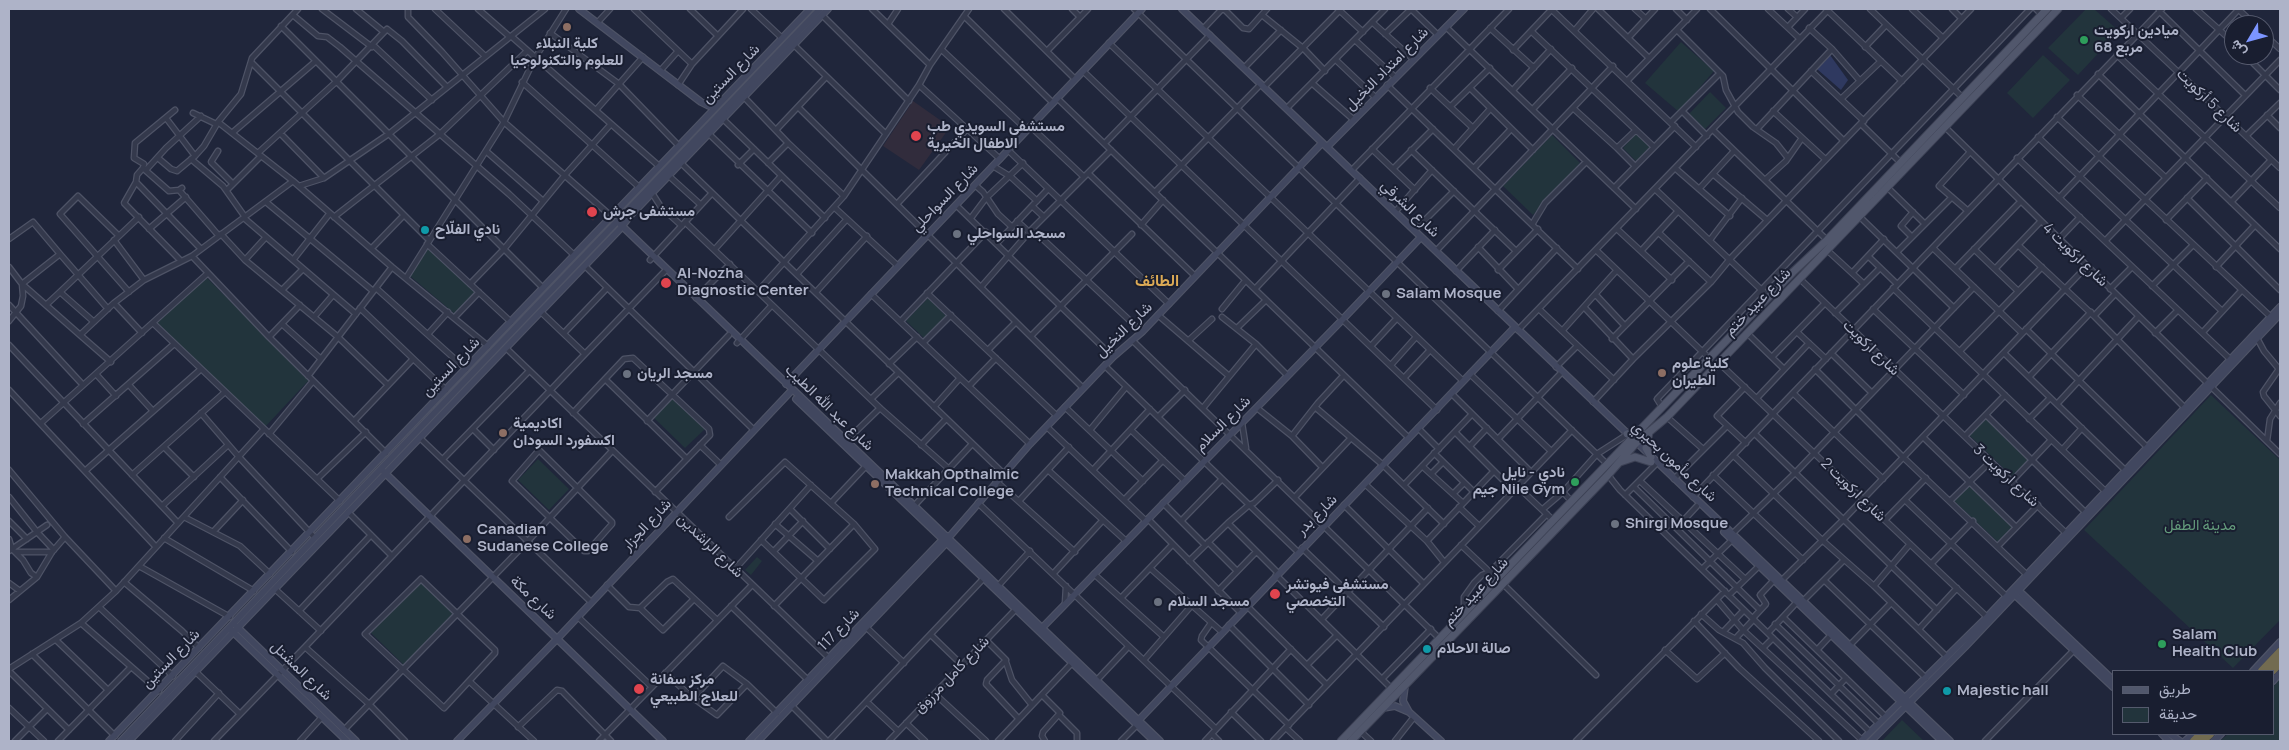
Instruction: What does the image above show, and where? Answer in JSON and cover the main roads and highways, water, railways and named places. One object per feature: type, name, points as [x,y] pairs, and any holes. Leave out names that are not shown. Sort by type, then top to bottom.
[{"type":"highway","points":[[2263,670],[2280,652]]},
{"type":"highway","points":[[2187,741],[2199,735]]},
{"type":"main road","name":"شارع عبيد ختم","points":[[1646,430],[1662,407],[1730,336],[1827,240],[1901,163],[1943,125],[1963,98],[2047,9]]},
{"type":"main road","name":"شارع عبيد ختم","points":[[1351,741],[1631,440],[1667,417],[1887,187],[1943,125],[2058,9]]},
{"type":"main road","points":[[1619,462],[1635,457],[1653,462],[1646,448],[1646,430]]},
{"type":"main road","name":"شارع عبيد ختم","points":[[1341,741],[1443,641],[1467,610],[1500,581],[1608,475],[1619,462],[1631,440]]},
{"type":"water","points":[[1830,55],[1848,80],[1841,90],[1817,69]]},
{"type":"place","name":"كلية النبلاء للعلوم والتكنولوجيا","points":[[567,27]]},
{"type":"place","name":"ميادين اركويت مربع 68","points":[[2084,40]]},
{"type":"place","name":"مستشفى السويدي طب الاطفال الخيرية","points":[[916,136]]},
{"type":"place","name":"مستشفى جرش","points":[[592,212]]},
{"type":"place","name":"نادي الفلّاح","points":[[425,230]]},
{"type":"place","name":"مسجد السواحلي","points":[[957,234]]},
{"type":"place","name":"Al-Nozha Diagnostic Center","points":[[666,283]]},
{"type":"place","name":"Salam Mosque","points":[[1386,294]]},
{"type":"place","name":"كلية علوم الطيران","points":[[1662,373]]},
{"type":"place","name":"مسجد الريان","points":[[627,374]]},
{"type":"place","name":"اكاديمية اكسفورد السودان","points":[[503,433]]},
{"type":"place","name":"نادي - نايل جيم Nile Gym","points":[[1575,482]]},
{"type":"place","name":"Makkah Opthalmic Technical College","points":[[875,484]]},
{"type":"place","name":"Shirgi Mosque","points":[[1615,524]]},
{"type":"place","name":"Canadian Sudanese College","points":[[467,539]]},
{"type":"place","name":"مستشفى فيوتشر التخصصي","points":[[1275,594]]},
{"type":"place","name":"مسجد السلام","points":[[1158,602]]},
{"type":"place","name":"Salam Health Club","points":[[2162,644]]},
{"type":"place","name":"صالة الاحلام","points":[[1427,649]]},
{"type":"place","name":"مركز سفانة للعلاج الطبيعي","points":[[639,689]]},
{"type":"place","name":"Majestic hall","points":[[1947,691]]},
{"type":"district","name":"الطائف","points":[[1157,282]]},
{"type":"park label","name":"مدينة الطفل","points":[[2200,526]]}]
